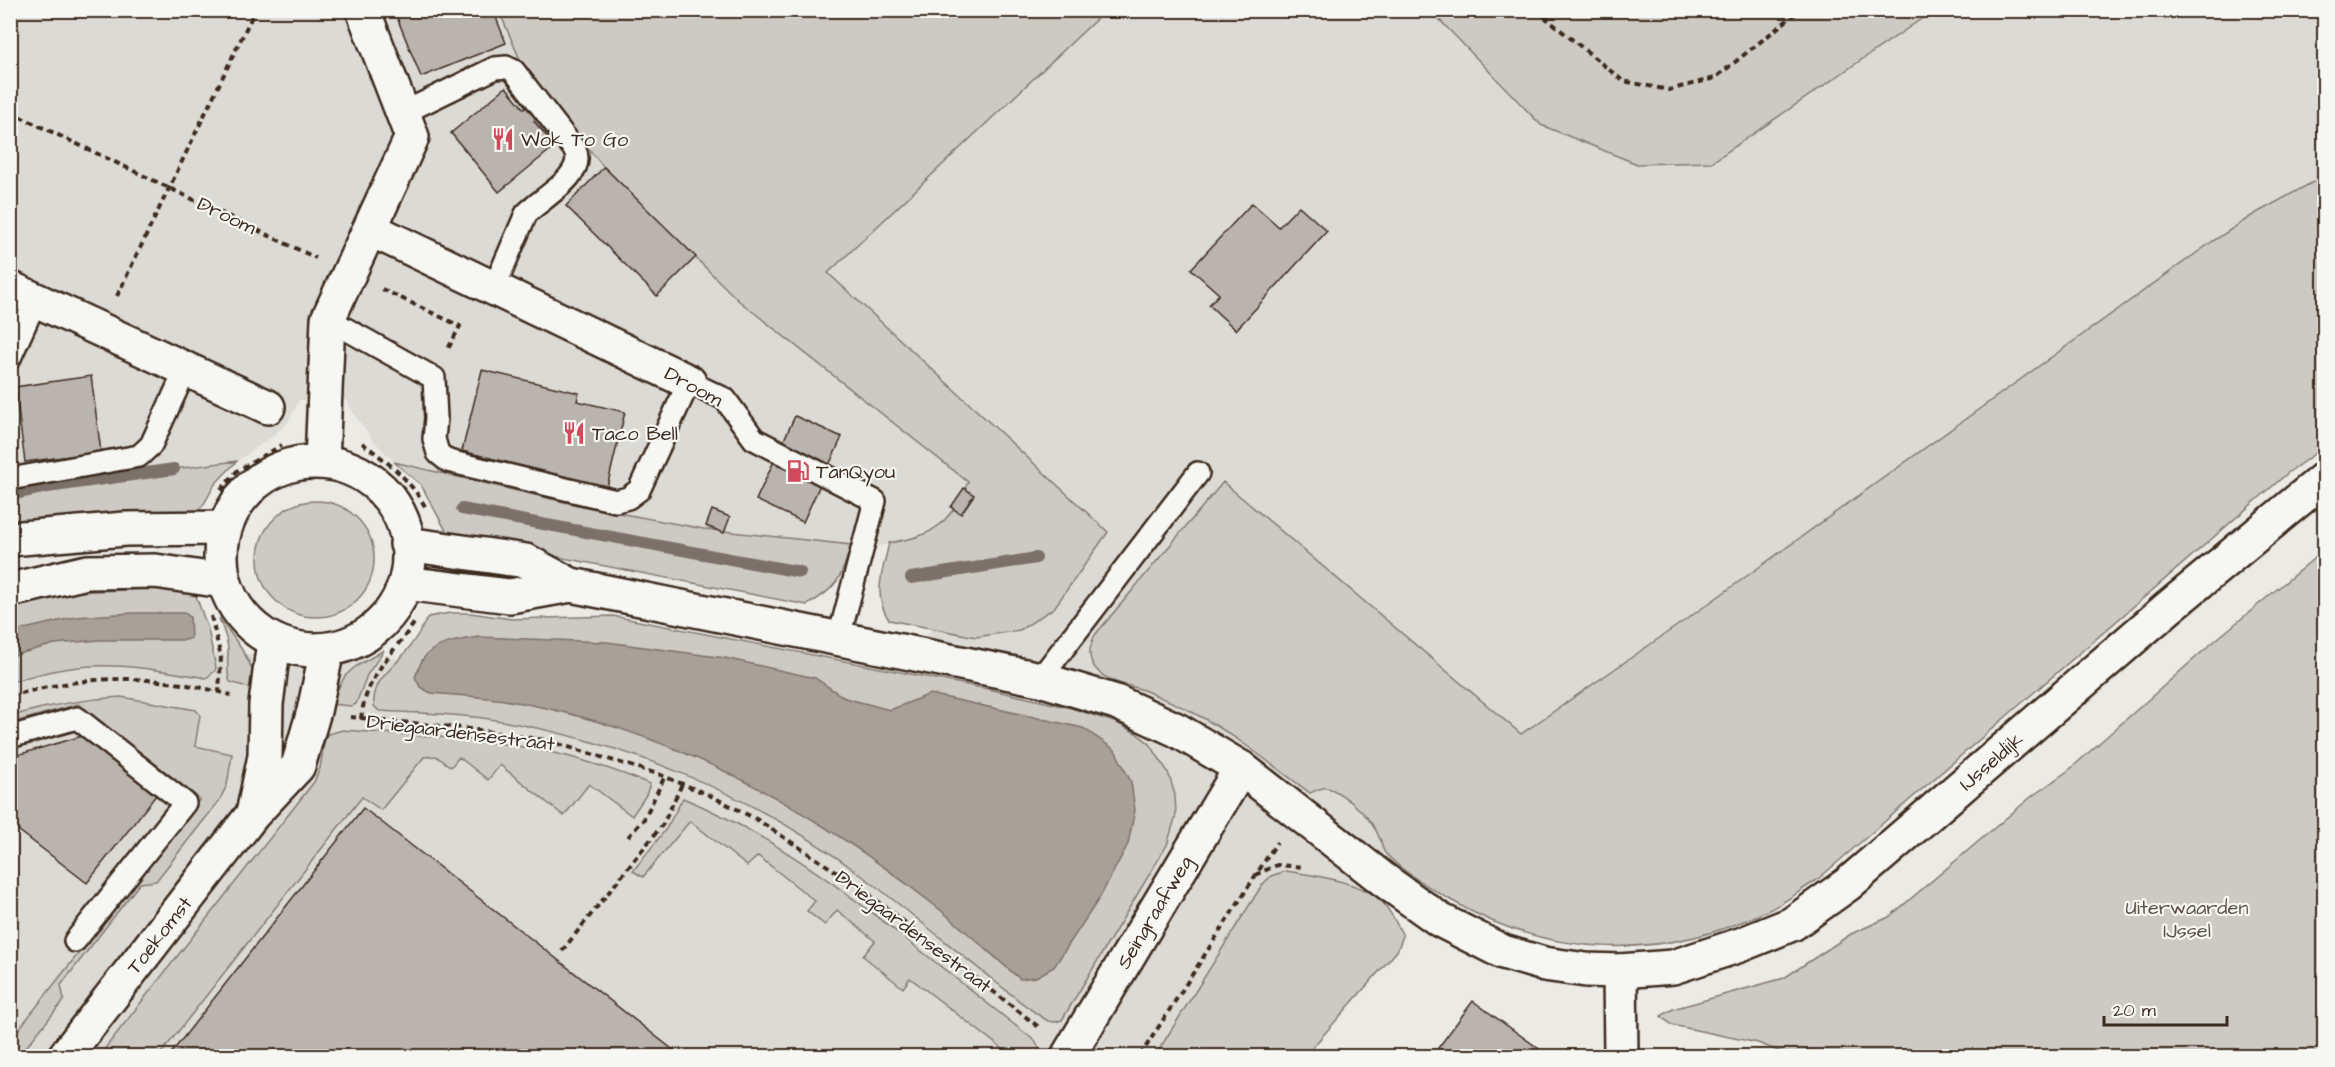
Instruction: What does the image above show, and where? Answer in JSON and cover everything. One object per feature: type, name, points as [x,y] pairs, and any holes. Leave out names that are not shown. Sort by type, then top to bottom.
[{"type":"street","points":[[322,462],[328,320],[412,137],[363,10]]},
{"type":"street","name":"Droom","points":[[370,229],[689,382]]},
{"type":"street","points":[[23,294],[268,407]]},
{"type":"street","points":[[303,462],[322,462],[355,470],[378,485],[395,506],[406,530],[409,557],[405,584],[394,608],[376,628],[353,642],[327,650],[300,649],[274,641],[252,626],[234,606],[223,581],[220,555],[224,528],[236,504],[254,484],[277,469],[303,462]]},
{"type":"street","name":"IJsseldijk","points":[[1620,971],[1673,967],[1740,945],[1792,924],[1848,884],[2169,608],[2325,479]]},
{"type":"street","points":[[10,539],[125,529],[224,528]]},
{"type":"street","points":[[407,544],[526,561],[571,585],[1040,679],[1116,702],[1177,730],[1241,768],[1384,880],[1440,920],[1503,952],[1544,964],[1586,970],[1620,971],[1622,1056]]},
{"type":"street","points":[[10,590],[87,572],[154,571],[223,581]]},
{"type":"street","points":[[405,584],[510,596],[571,585]]},
{"type":"street","name":"Toekomst","points":[[253,814],[265,756],[266,704],[274,641]]},
{"type":"street","name":"Toekomst","points":[[65,1056],[253,814],[298,766],[314,711],[327,650]]},
{"type":"street","name":"Seingraafweg","points":[[1069,1054],[1241,768]]},
{"type":"lane","points":[[403,112],[495,68],[506,67],[514,71],[578,157],[576,169],[569,178],[535,204],[526,214],[494,288]]},
{"type":"lane","points":[[10,358],[23,294]]},
{"type":"lane","points":[[328,320],[434,378],[436,417],[434,439],[438,453],[448,462],[616,501],[628,498],[639,490],[689,382]]},
{"type":"lane","points":[[10,479],[140,456],[151,445],[186,369]]},
{"type":"lane","name":"Droom","points":[[689,382],[725,399],[754,438],[875,501],[839,637]]},
{"type":"lane","points":[[1040,679],[1198,473]]},
{"type":"lane","points":[[10,737],[76,718],[185,803],[75,941]]},
{"type":"path","points":[[101,330],[255,10]]},
{"type":"path","points":[[1536,10],[1623,81],[1669,90],[1715,78],[1800,10]]},
{"type":"path","name":"Droom","points":[[10,112],[460,326],[434,378]]},
{"type":"path","points":[[10,696],[55,685],[94,679],[122,678],[164,681],[266,704]]},
{"type":"path","name":"Driegaardensestraat","points":[[314,711],[361,719],[463,728],[545,740],[665,776],[756,819],[861,888],[990,987],[1069,1054]]},
{"type":"path","points":[[628,837],[644,819],[665,776]]},
{"type":"path","points":[[562,951],[663,824],[682,784]]},
{"type":"path","points":[[1140,1056],[1255,875]]},
{"type":"shaded area","points":[[10,11],[499,11],[525,71],[602,165],[738,300],[968,482],[960,501],[943,521],[925,535],[872,548],[704,529],[581,506],[394,462],[355,416],[347,400],[299,400],[288,422],[273,436],[237,461],[11,490]]},
{"type":"shaded area","points":[[1046,11],[2324,11],[2324,213],[1515,781],[1229,1046],[1225,1056],[11,1056],[11,667],[134,651],[499,661],[859,742],[1021,489],[767,249]]},
{"type":"shaded area","points":[[132,613],[185,613],[190,617],[191,638],[186,640],[99,640],[55,644],[11,656],[11,632],[76,617]]},
{"type":"shaded area","points":[[478,637],[607,642],[725,658],[815,678],[845,698],[890,710],[930,694],[1083,728],[1115,750],[1131,782],[1135,810],[1128,844],[1100,897],[1054,967],[1036,977],[1020,979],[945,914],[887,870],[790,806],[740,779],[688,755],[579,716],[511,701],[431,693],[420,687],[415,677],[422,661],[433,649],[448,643]]},
{"type":"green space","points":[[499,11],[1105,11],[828,273],[1108,532],[1054,608],[1020,630],[976,637],[889,620],[881,601],[880,582],[889,543],[918,536],[938,526],[951,513],[968,482],[738,300],[602,165],[525,71]]},
{"type":"green space","points":[[1431,11],[1933,11],[1712,162],[1637,164],[1541,125]]},
{"type":"green space","points":[[2324,176],[2324,447],[2289,472],[1817,880],[1777,906],[1731,926],[1690,938],[1649,945],[1608,946],[1567,943],[1527,934],[1487,919],[1441,894],[1400,867],[1384,851],[1368,819],[1358,808],[1332,789],[1320,789],[1310,793],[1223,730],[1181,706],[1146,691],[1106,678],[1091,661],[1090,648],[1095,635],[1223,482],[1521,734],[1694,614],[2213,241],[2253,215]]},
{"type":"green space","points":[[237,461],[215,484],[204,504],[195,513],[11,524],[10,490]]},
{"type":"green space","points":[[394,462],[581,506],[704,529],[851,545],[837,581],[826,593],[807,605],[449,536],[421,485]]},
{"type":"green space","points":[[316,501],[338,505],[357,518],[370,537],[374,559],[370,581],[357,600],[338,613],[316,617],[294,613],[275,600],[262,581],[258,559],[262,537],[275,518],[294,505]]},
{"type":"green space","name":"Uiterwaarden IJssel","points":[[2324,550],[2324,1056],[1791,1056],[1758,1043],[1672,1025],[1661,1016],[1673,1009],[1784,978],[1851,934],[1889,917],[2031,797],[2069,770],[2211,644]]},
{"type":"green space","points":[[175,588],[196,596],[208,629],[216,668],[206,678],[149,669],[106,666],[61,669],[11,682],[11,607],[74,592]]},
{"type":"green space","points":[[450,613],[470,613],[512,619],[613,616],[993,690],[1071,708],[1117,723],[1150,744],[1168,772],[1175,795],[1176,815],[1167,845],[1062,1020],[1048,1021],[865,878],[822,848],[732,796],[684,774],[635,756],[534,727],[470,716],[379,711],[374,706],[374,697],[383,677],[408,649],[428,617]]},
{"type":"green space","points":[[219,618],[248,661],[257,690],[230,682],[227,642]]},
{"type":"green space","points":[[384,650],[367,675],[356,704],[352,706],[330,704],[345,676],[355,667]]},
{"type":"green space","points":[[121,697],[196,710],[200,715],[195,746],[232,754],[227,785],[219,801],[156,881],[140,883],[61,985],[64,1000],[19,1056],[11,1056],[11,1039],[200,799],[78,704],[11,723],[11,716],[39,709],[79,701]]},
{"type":"green space","points":[[343,730],[472,740],[524,747],[588,762],[650,784],[646,795],[632,816],[589,784],[564,816],[500,765],[488,780],[459,757],[451,767],[436,756],[424,757],[381,810],[362,797],[159,1056],[99,1056],[314,782],[320,768],[325,738],[328,734]]},
{"type":"green space","points":[[683,798],[744,827],[826,879],[1035,1041],[1040,1050],[1035,1056],[1012,1056],[910,978],[903,988],[863,956],[875,941],[837,910],[825,925],[807,911],[815,901],[758,856],[747,866],[690,821],[643,877],[633,871],[666,829]]},
{"type":"green space","points":[[1286,871],[1342,882],[1373,894],[1387,908],[1403,936],[1397,951],[1305,1056],[1155,1056],[1262,885],[1271,876]]},
{"type":"building","points":[[394,10],[493,10],[506,43],[421,77]]},
{"type":"building","points":[[506,87],[524,109],[529,105],[539,117],[534,121],[555,146],[499,192],[451,133]]},
{"type":"building","points":[[604,167],[696,257],[657,296],[566,206]]},
{"type":"building","points":[[1252,203],[1279,227],[1299,206],[1327,231],[1236,330],[1209,305],[1219,294],[1191,269]]},
{"type":"building","points":[[482,370],[579,393],[577,401],[625,412],[607,487],[462,451]]},
{"type":"building","points":[[91,376],[101,452],[25,462],[15,387]]},
{"type":"building","points":[[795,416],[842,437],[803,522],[756,500]]},
{"type":"building","points":[[964,488],[974,495],[961,514],[951,507]]},
{"type":"building","points":[[712,510],[730,517],[724,533],[706,526]]},
{"type":"building","points":[[82,736],[157,794],[87,883],[14,827],[10,832],[10,757]]},
{"type":"building","points":[[363,808],[375,817],[681,1056],[169,1056]]},
{"type":"building","points":[[1473,1001],[1538,1048],[1532,1056],[1449,1056],[1438,1048]]},
{"type":"waterway","points":[[10,495],[48,487],[174,469]]},
{"type":"waterway","points":[[462,509],[800,572]]},
{"type":"waterway","points":[[911,578],[1036,558]]},
{"type":"place","name":"Wok To Go","points":[[503,139]]},
{"type":"place","name":"Taco Bell","points":[[574,433]]},
{"type":"place","name":"TanQyou","points":[[798,471]]}]
